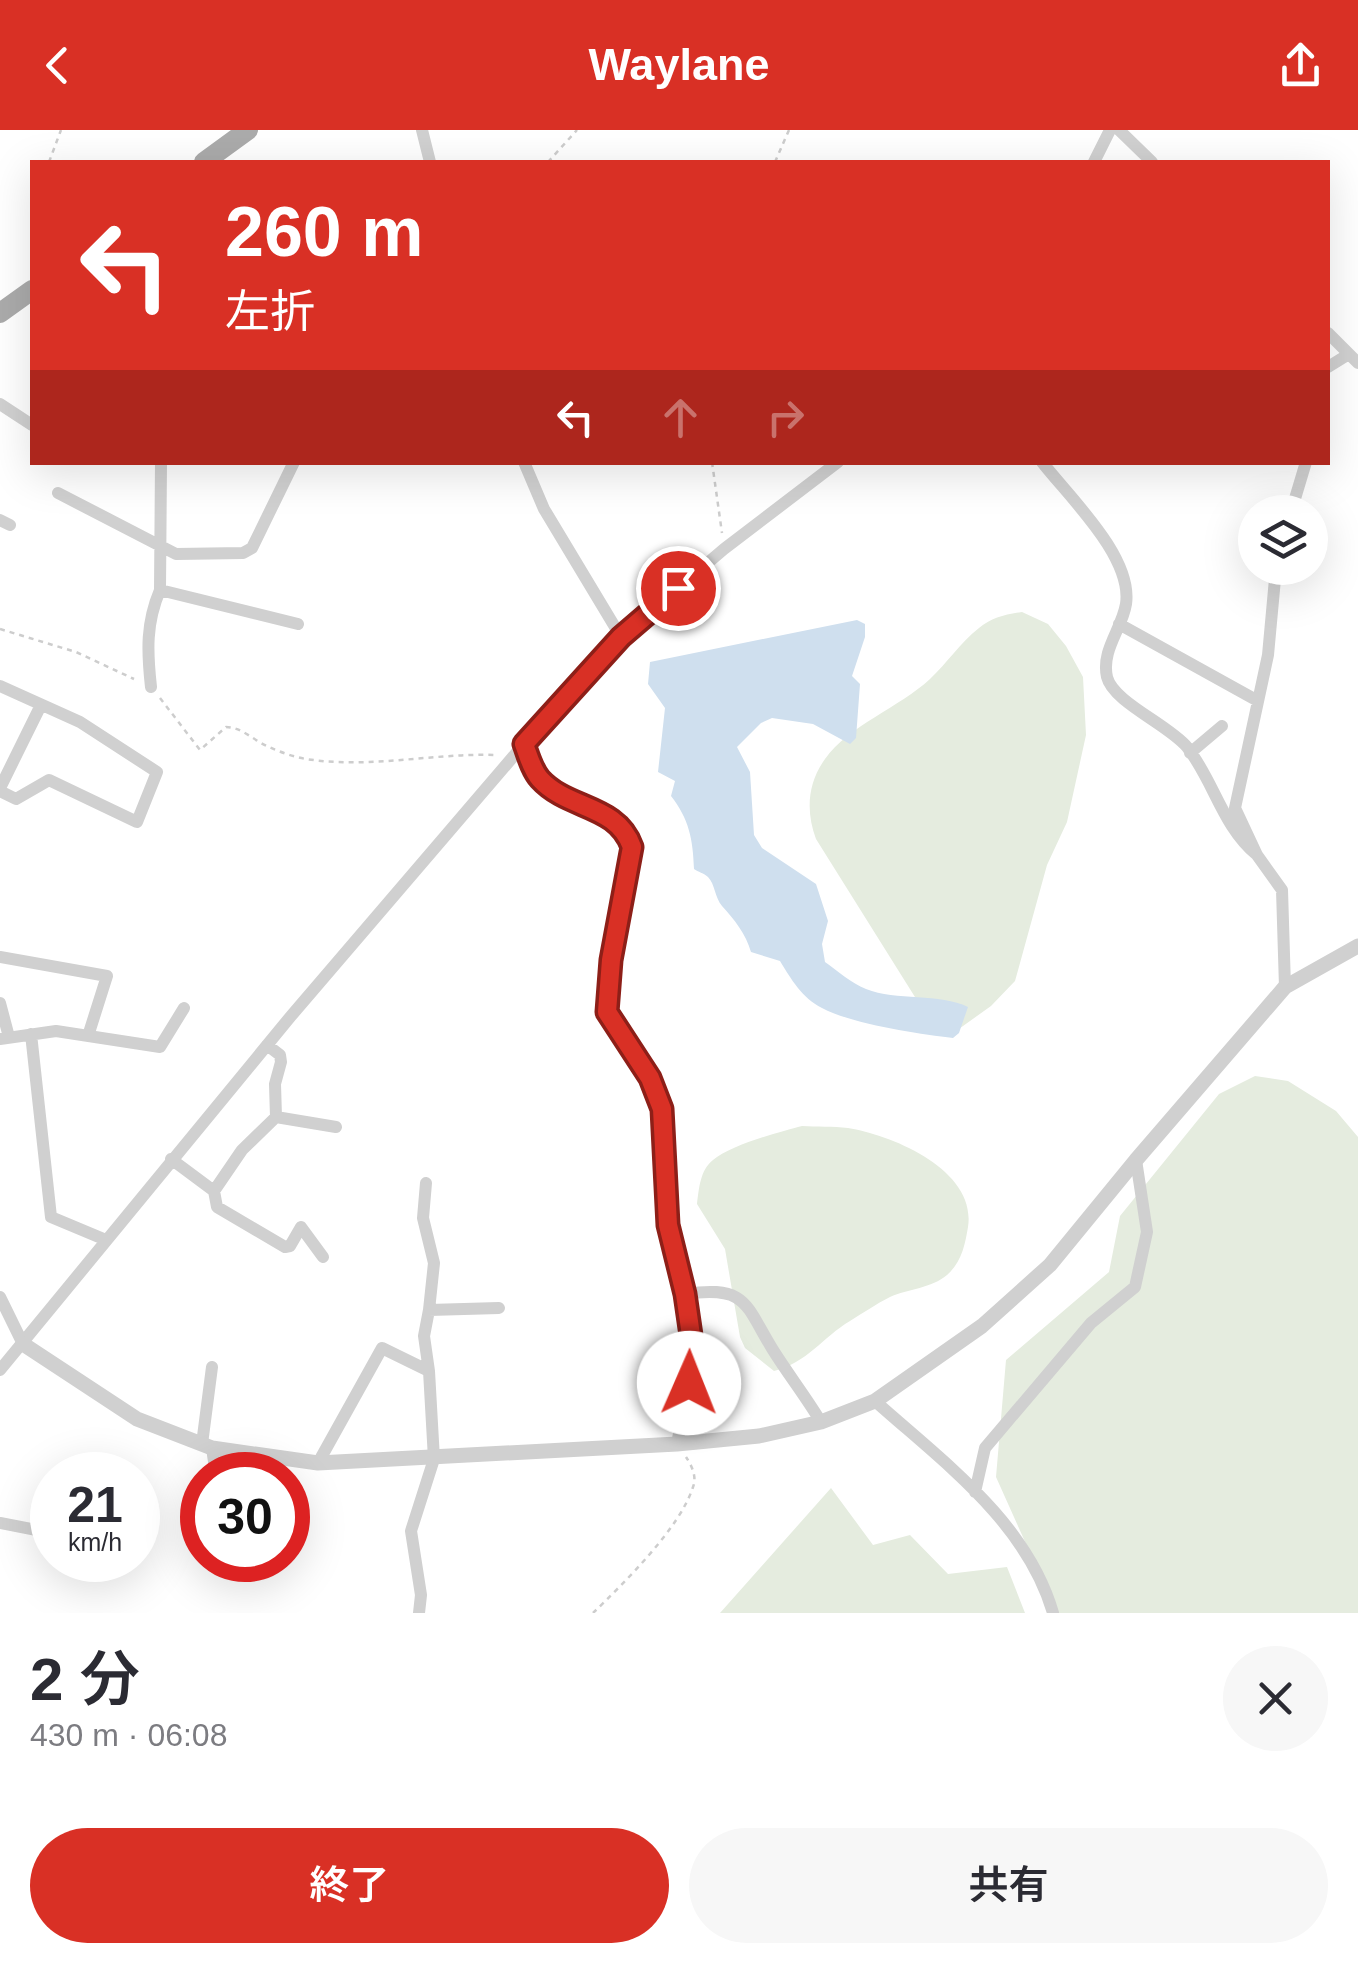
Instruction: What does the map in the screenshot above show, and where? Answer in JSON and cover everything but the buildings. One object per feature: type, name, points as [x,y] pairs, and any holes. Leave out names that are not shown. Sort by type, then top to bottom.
[{"type":"main road","points":[[207,160],[248,130]]},
{"type":"main road","points":[[0,313],[30,291]]},
{"type":"street","points":[[422,130],[430,160]]},
{"type":"street","points":[[1100,159],[1110,130]]},
{"type":"street","points":[[1119,130],[1150,160]]},
{"type":"street","points":[[1330,335],[1354,358],[1330,365]]},
{"type":"street","points":[[0,404],[30,424]]},
{"type":"street","points":[[151,686],[147,645],[150,613],[160,590],[161,465]]},
{"type":"street","points":[[58,493],[176,554],[242,553],[252,548],[299,465]]},
{"type":"street","points":[[525,465],[544,509],[621,637]]},
{"type":"street","points":[[0,1370],[267,1045],[524,744],[621,637],[724,549],[834,465]]},
{"type":"street","points":[[1044,465],[1118,559],[1127,583],[1126,606],[1107,656],[1108,678],[1115,692],[1167,728],[1190,753],[1237,838],[1257,855]]},
{"type":"street","points":[[1296,495],[1305,465]]},
{"type":"street","points":[[1274,585],[1268,656],[1235,808],[1257,855],[1282,890],[1285,987]]},
{"type":"street","points":[[160,590],[298,624]]},
{"type":"street","points":[[1119,624],[1258,701]]},
{"type":"street","points":[[0,686],[80,722],[157,772],[137,822],[49,780],[16,798],[0,790],[41,705]]},
{"type":"street","points":[[1190,753],[1222,726]]},
{"type":"street","points":[[524,744],[537,776],[552,791],[615,819],[632,847],[611,960],[607,1012],[650,1078],[662,1109],[668,1225],[685,1294],[694,1356],[677,1444]]},
{"type":"street","points":[[0,1297],[3,1315],[23,1344],[137,1420],[207,1446],[318,1463],[677,1444],[760,1436],[821,1422],[875,1401],[982,1326],[1050,1266],[1285,987],[1358,946]]},
{"type":"street","points":[[0,957],[107,976],[88,1036]]},
{"type":"street","points":[[0,1004],[4,1038],[56,1031],[160,1047],[184,1008]]},
{"type":"street","points":[[32,1034],[51,1217],[106,1240]]},
{"type":"street","points":[[214,1191],[242,1150],[276,1117],[275,1084],[281,1062],[280,1055],[267,1045]]},
{"type":"street","points":[[276,1117],[336,1127]]},
{"type":"street","points":[[172,1160],[214,1191],[217,1207],[285,1247],[290,1246],[302,1227],[323,1257]]},
{"type":"street","points":[[975,1492],[986,1448],[1091,1324],[1135,1287],[1147,1232],[1136,1160]]},
{"type":"street","points":[[420,1613],[422,1595],[410,1532],[434,1459],[424,1336],[434,1264],[423,1218],[426,1184]]},
{"type":"street","points":[[685,1294],[708,1291],[742,1300],[755,1314],[771,1347],[821,1422]]},
{"type":"street","points":[[429,1310],[499,1308]]},
{"type":"street","points":[[318,1463],[382,1348],[429,1371]]},
{"type":"street","points":[[209,1452],[212,1367]]},
{"type":"street","points":[[875,1401],[975,1492],[1009,1530],[1032,1564],[1053,1613]]},
{"type":"street","points":[[0,1524],[30,1529]]},
{"type":"path","points":[[49,160],[60,130]]},
{"type":"path","points":[[550,160],[578,130]]},
{"type":"path","points":[[776,160],[789,130]]},
{"type":"path","points":[[712,465],[724,549]]},
{"type":"path","points":[[0,629],[76,652],[151,686],[200,750],[226,727],[305,759],[389,763],[452,754],[514,756]]},
{"type":"path","points":[[593,1613],[654,1547],[694,1485],[693,1468],[677,1444]]},
{"type":"shaded area","points":[[1022,612],[1048,624],[1083,677],[1086,735],[1067,822],[1047,865],[1015,981],[991,1006],[956,1031],[930,1021],[816,839],[810,798],[819,769],[835,747],[918,689],[984,625]]},
{"type":"shaded area","points":[[1255,1076],[1288,1081],[1336,1111],[1358,1137],[1358,1613],[1057,1613],[996,1477],[1006,1360],[1109,1272],[1120,1216],[1219,1094]]},
{"type":"shaded area","points":[[802,1126],[866,1132],[908,1147],[928,1159],[959,1188],[967,1207],[968,1227],[959,1259],[947,1275],[885,1300],[840,1327],[796,1362],[774,1371],[745,1348],[725,1249],[697,1204],[703,1174],[721,1154]]},
{"type":"shaded area","points":[[831,1488],[873,1545],[910,1535],[948,1574],[1007,1567],[1025,1613],[720,1613]]},
{"type":"water","points":[[857,620],[865,624],[865,637],[852,676],[860,684],[856,738],[850,744],[813,724],[772,718],[761,723],[737,747],[750,772],[754,835],[762,848],[816,884],[828,921],[822,944],[825,962],[878,993],[944,1000],[968,1007],[959,1033],[953,1038],[886,1028],[835,1014],[803,993],[780,961],[751,952],[710,880],[694,869],[689,830],[671,796],[675,781],[658,772],[665,708],[648,684],[650,662]]},
{"type":"route","points":[[678,588],[621,637],[524,744],[537,776],[552,791],[615,819],[632,847],[611,960],[607,1012],[650,1078],[662,1109],[668,1225],[685,1294],[694,1356],[689,1383]]}]
